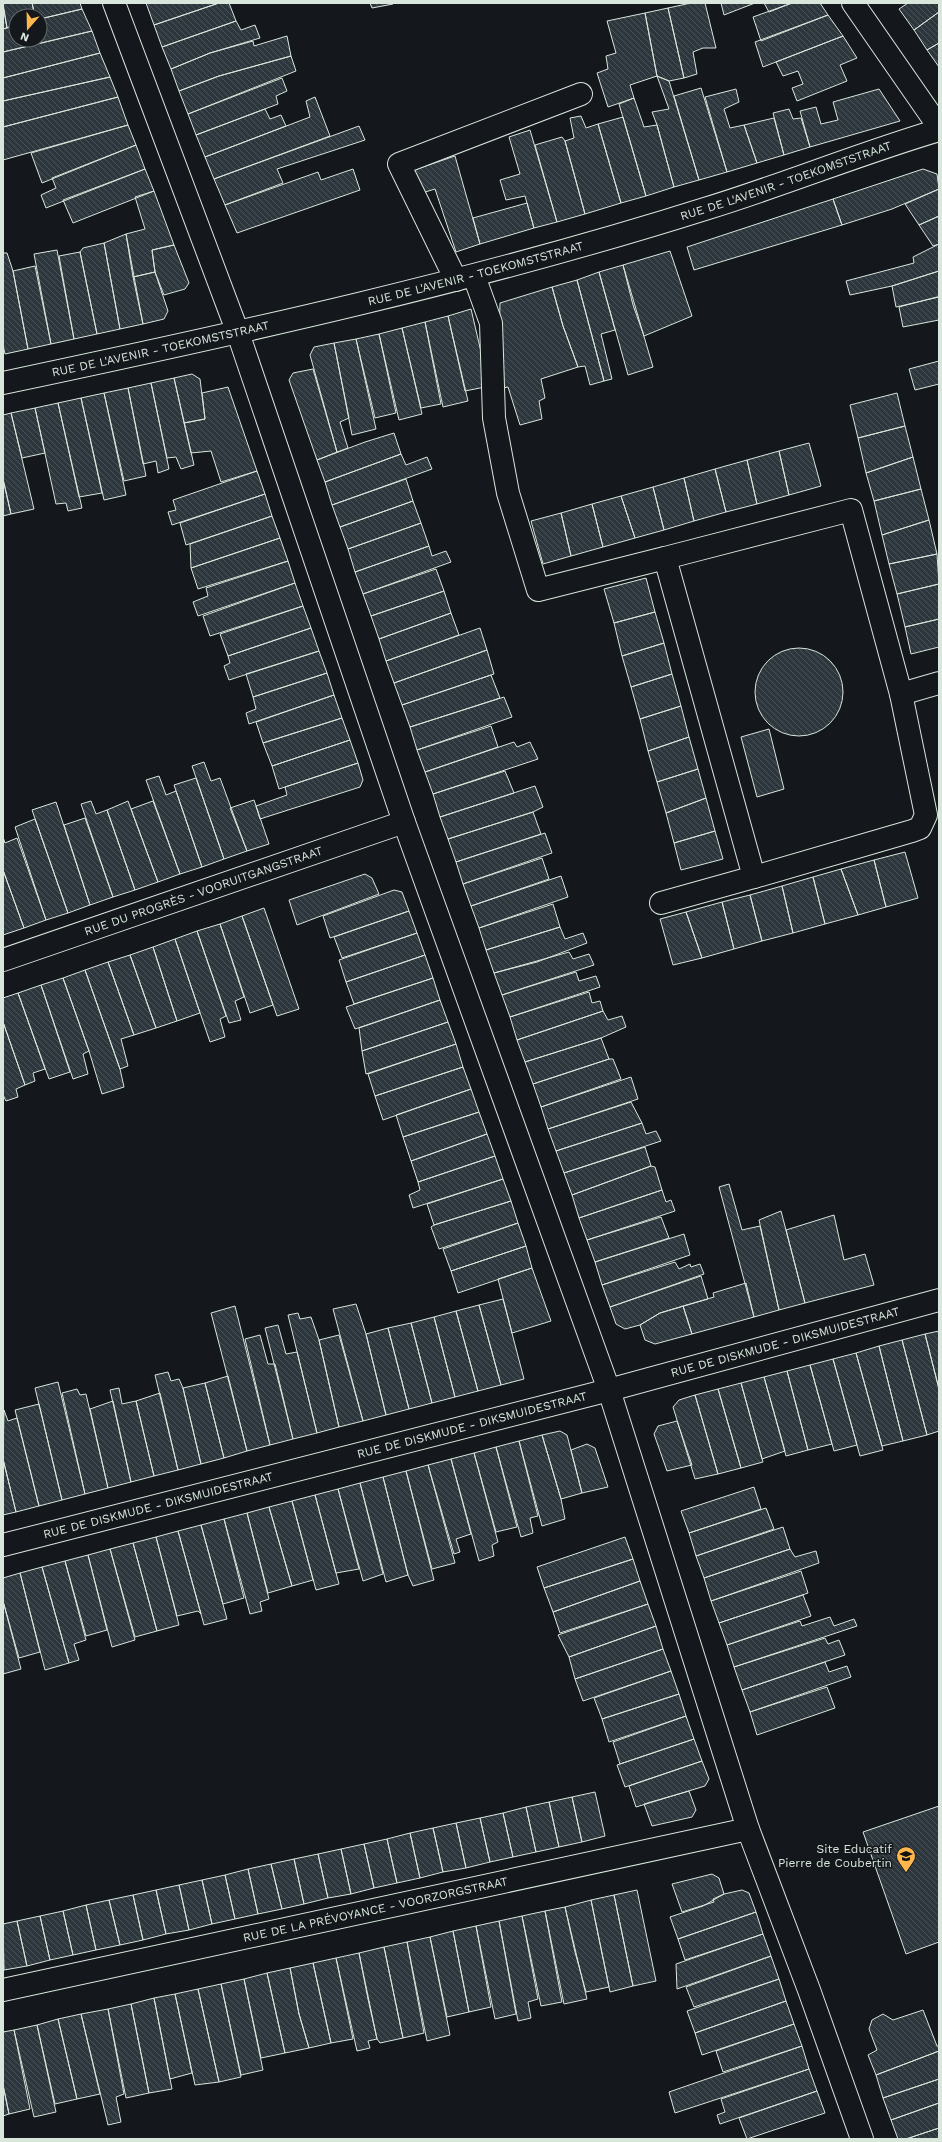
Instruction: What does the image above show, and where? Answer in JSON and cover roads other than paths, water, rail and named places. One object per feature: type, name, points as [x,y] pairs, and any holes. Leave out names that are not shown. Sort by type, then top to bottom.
[{"type":"street","points":[[114,3],[238,333],[404,822],[609,1390],[748,1829],[810,1990],[862,2139]]},
{"type":"street","points":[[853,3],[939,129]]},
{"type":"street","points":[[581,94],[399,164],[491,323],[494,418],[508,493],[538,590],[852,510],[901,694],[926,815],[920,828],[661,903]]},
{"type":"street","name":"RUE DE L'AVENIR - TOEKOMSTSTRAAT","points":[[3,383],[238,333],[465,278],[708,208],[939,129]]},
{"type":"street","points":[[665,558],[754,877]]},
{"type":"street","points":[[901,694],[939,683]]},
{"type":"street","name":"RUE DU PROGRÈS - VOORUITGANGSTRAAT","points":[[3,960],[404,822]]},
{"type":"street","name":"RUE DE DISKMUDE - DIKSMUIDESTRAAT","points":[[3,1545],[609,1390],[939,1300]]},
{"type":"street","name":"RUE DE LA PRÉVOYANCE - VOORZORGSTRAAT","points":[[3,1990],[748,1829]]},
{"type":"place","name":"Site Educatif Pierre de Coubertin","points":[[906,1873]]}]
